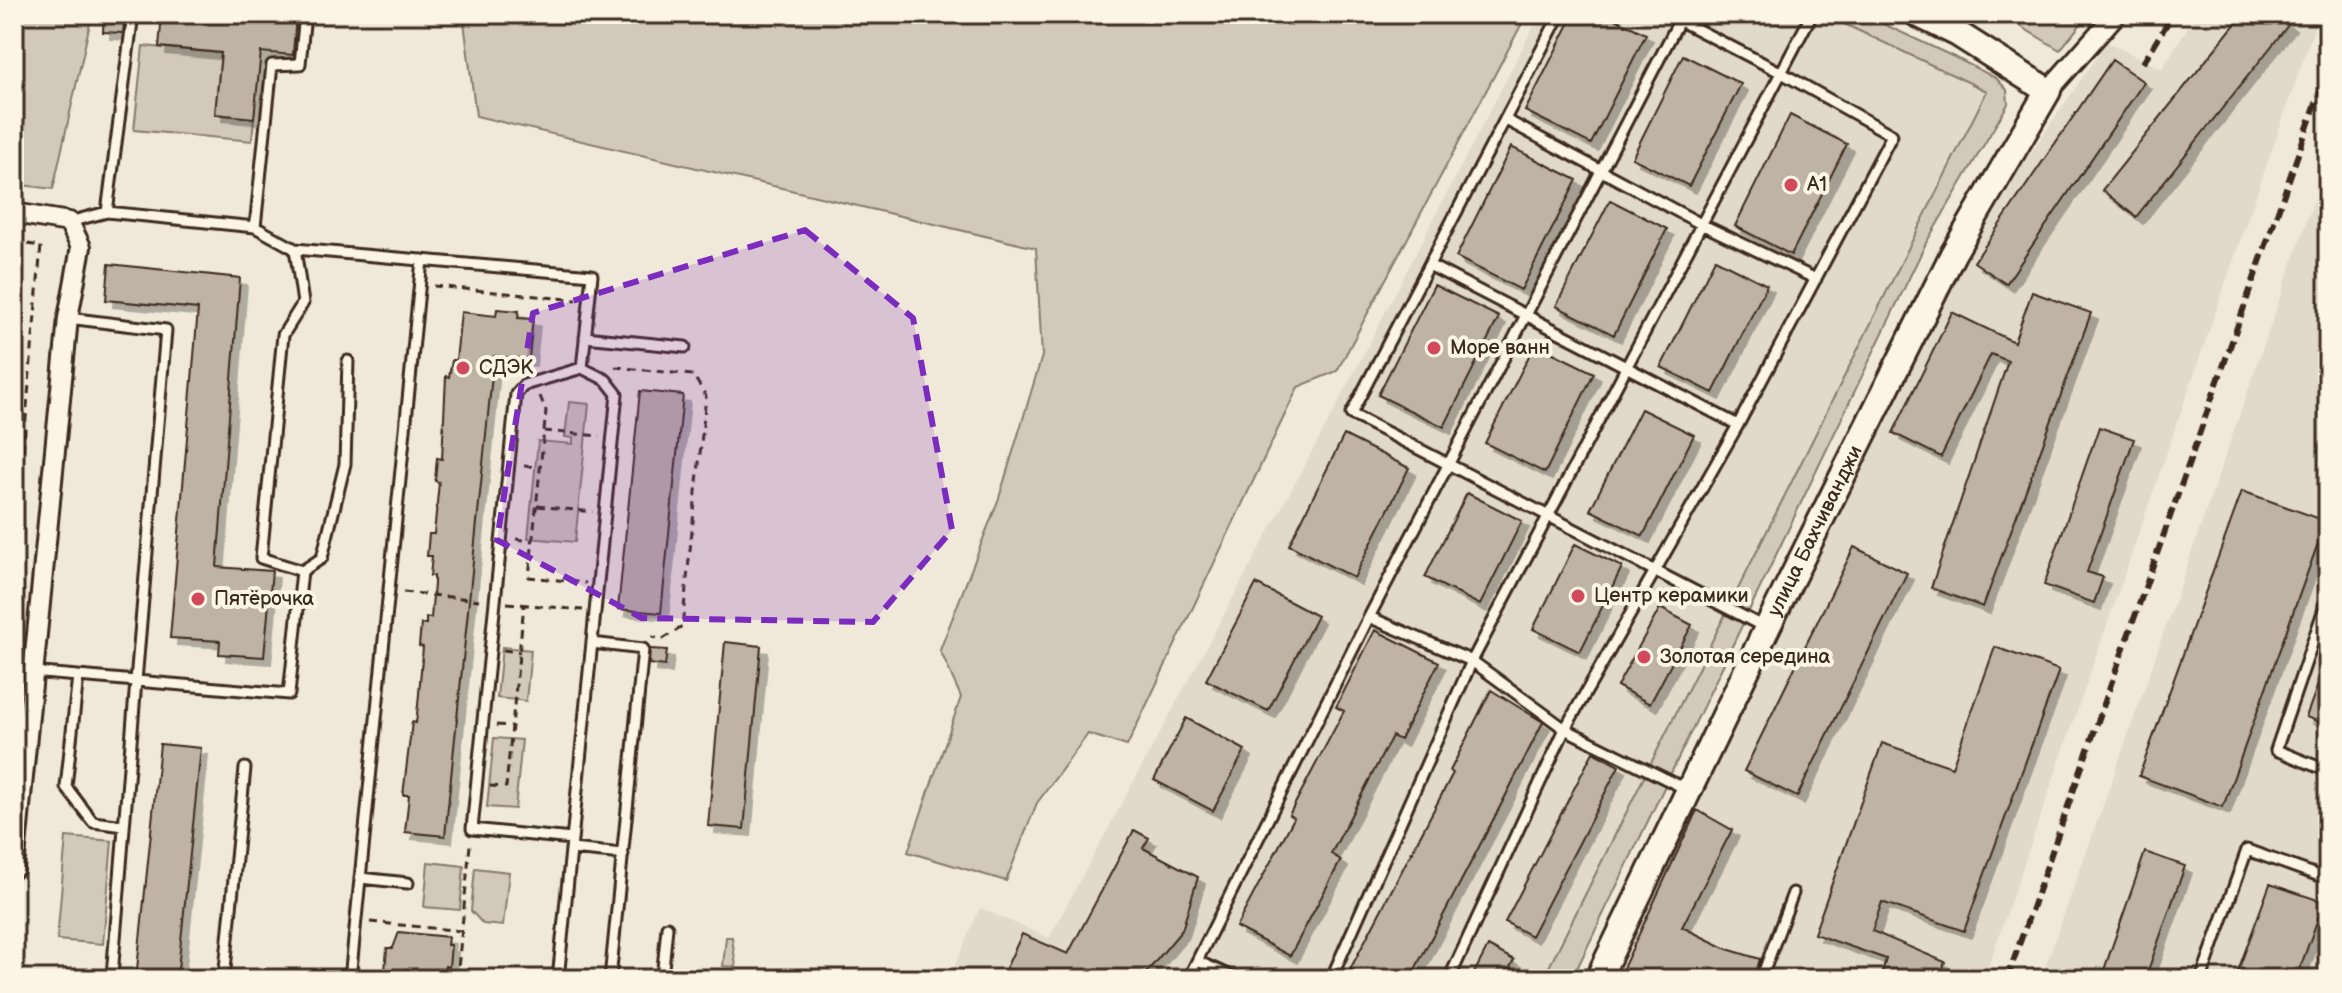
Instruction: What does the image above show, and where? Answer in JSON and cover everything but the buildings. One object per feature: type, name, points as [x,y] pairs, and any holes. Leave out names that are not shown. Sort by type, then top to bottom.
[{"type":"main road","points":[[1917,14],[1958,34],[2048,91]]},
{"type":"main road","name":"улица Бахчиванджи","points":[[1598,979],[1767,628],[1953,254],[2048,91]]},
{"type":"street","points":[[2048,91],[2116,14]]},
{"type":"street","points":[[14,213],[69,222],[81,247],[68,318],[31,672],[20,745],[14,868]]},
{"type":"lane","points":[[107,212],[133,14]]},
{"type":"lane","points":[[255,227],[272,65],[300,64],[305,14]]},
{"type":"lane","points":[[1560,14],[1351,414],[1767,628]]},
{"type":"lane","points":[[1449,979],[1565,729],[1738,425],[1892,135],[1780,72],[1667,14]]},
{"type":"lane","points":[[1331,979],[1472,661],[1812,14]]},
{"type":"lane","points":[[1188,979],[1369,617],[1679,21]]},
{"type":"lane","points":[[1506,120],[1701,224],[1816,279]]},
{"type":"lane","points":[[69,222],[107,212],[255,227],[295,249],[592,275],[583,366]]},
{"type":"lane","points":[[295,249],[303,303],[283,335],[261,558],[302,571]]},
{"type":"lane","points":[[350,979],[422,260]]},
{"type":"lane","points":[[1429,265],[1738,425]]},
{"type":"lane","points":[[68,318],[166,330],[112,976]]},
{"type":"lane","points":[[585,337],[685,347]]},
{"type":"lane","points":[[302,571],[322,558],[345,464],[348,361]]},
{"type":"lane","points":[[583,366],[524,385],[516,394],[472,829],[623,854]]},
{"type":"lane","points":[[558,979],[617,394],[606,380],[583,366]]},
{"type":"lane","points":[[31,672],[289,694],[302,571]]},
{"type":"lane","points":[[2328,597],[2276,750],[2328,771]]},
{"type":"lane","points":[[1369,617],[1472,661],[1565,729],[1689,791]]},
{"type":"lane","points":[[592,643],[643,649],[610,979]]},
{"type":"lane","points":[[78,676],[66,787],[93,822],[124,826]]},
{"type":"lane","points":[[224,979],[245,768]]},
{"type":"lane","points":[[2201,979],[2247,850],[2328,879]]},
{"type":"lane","points":[[360,878],[408,883]]},
{"type":"lane","points":[[1761,979],[1793,893]]},
{"type":"lane","points":[[662,979],[667,927]]},
{"type":"lane","points":[[1197,961],[1237,979]]},
{"type":"lane","points":[[2323,979],[2328,965]]},
{"type":"path","points":[[14,242],[41,246],[14,556]]},
{"type":"path","points":[[430,286],[589,301]]},
{"type":"path","points":[[583,366],[693,375],[706,396],[682,627],[663,639]]},
{"type":"path","points":[[534,383],[546,411],[529,577],[597,584]]},
{"type":"path","points":[[544,430],[612,437]]},
{"type":"path","points":[[536,506],[604,513]]},
{"type":"path","points":[[399,592],[595,611]]},
{"type":"path","points":[[477,785],[506,787],[524,604]]},
{"type":"path","points":[[457,979],[472,829]]},
{"type":"path","points":[[366,922],[462,931]]},
{"type":"highlighted area","points":[[805,230],[913,318],[952,530],[873,622],[642,618],[497,540],[533,313]]},
{"type":"shaded area","points":[[14,14],[92,14],[53,189],[14,184]]},
{"type":"shaded area","points":[[463,14],[1527,14],[1337,371],[1298,387],[1127,746],[1088,734],[1037,803],[1006,881],[908,852],[961,697],[940,650],[999,498],[1042,356],[1036,248],[476,116]]},
{"type":"shaded area","points":[[1540,14],[1823,14],[1987,90],[1543,979],[949,979],[980,908],[1049,938],[1333,413]]},
{"type":"shaded area","points":[[1823,14],[1862,14],[1954,57],[1996,78],[2007,90],[2008,104],[1926,243],[1572,979],[1543,979],[1987,91]]},
{"type":"shaded area","points":[[2000,14],[2089,14],[2060,50]]},
{"type":"shaded area","points":[[2196,14],[2319,14],[1984,979],[1616,979],[1948,273],[2107,42],[2162,69]]},
{"type":"shaded area","points":[[143,46],[221,53],[215,114],[254,118],[252,141],[134,130]]},
{"type":"shaded area","points":[[2328,160],[2328,979],[2041,979],[2126,741]]},
{"type":"shaded area","points":[[569,402],[589,404],[575,542],[528,538],[538,441],[573,444],[573,438],[565,437]]},
{"type":"shaded area","points":[[502,647],[531,650],[526,701],[497,698]]},
{"type":"shaded area","points":[[494,738],[522,740],[515,809],[487,807]]},
{"type":"shaded area","points":[[66,837],[112,841],[103,944],[57,940]]},
{"type":"shaded area","points":[[428,862],[464,866],[460,910],[424,907]]},
{"type":"shaded area","points":[[475,868],[509,872],[503,926],[483,924],[471,911]]},
{"type":"shaded area","points":[[726,937],[732,937],[736,967],[723,966]]},
{"type":"railway","points":[[2143,63],[2173,14]]},
{"type":"railway","points":[[2007,979],[2328,69]]},
{"type":"place","name":"A1","points":[[1791,185]]},
{"type":"place","name":"Море ванн","points":[[1434,348]]},
{"type":"place","name":"СДЭК","points":[[463,368]]},
{"type":"place","name":"Центр керамики","points":[[1578,596]]},
{"type":"place","name":"Пятёрочка","points":[[198,599]]},
{"type":"place","name":"Золотая середина","points":[[1644,657]]}]
